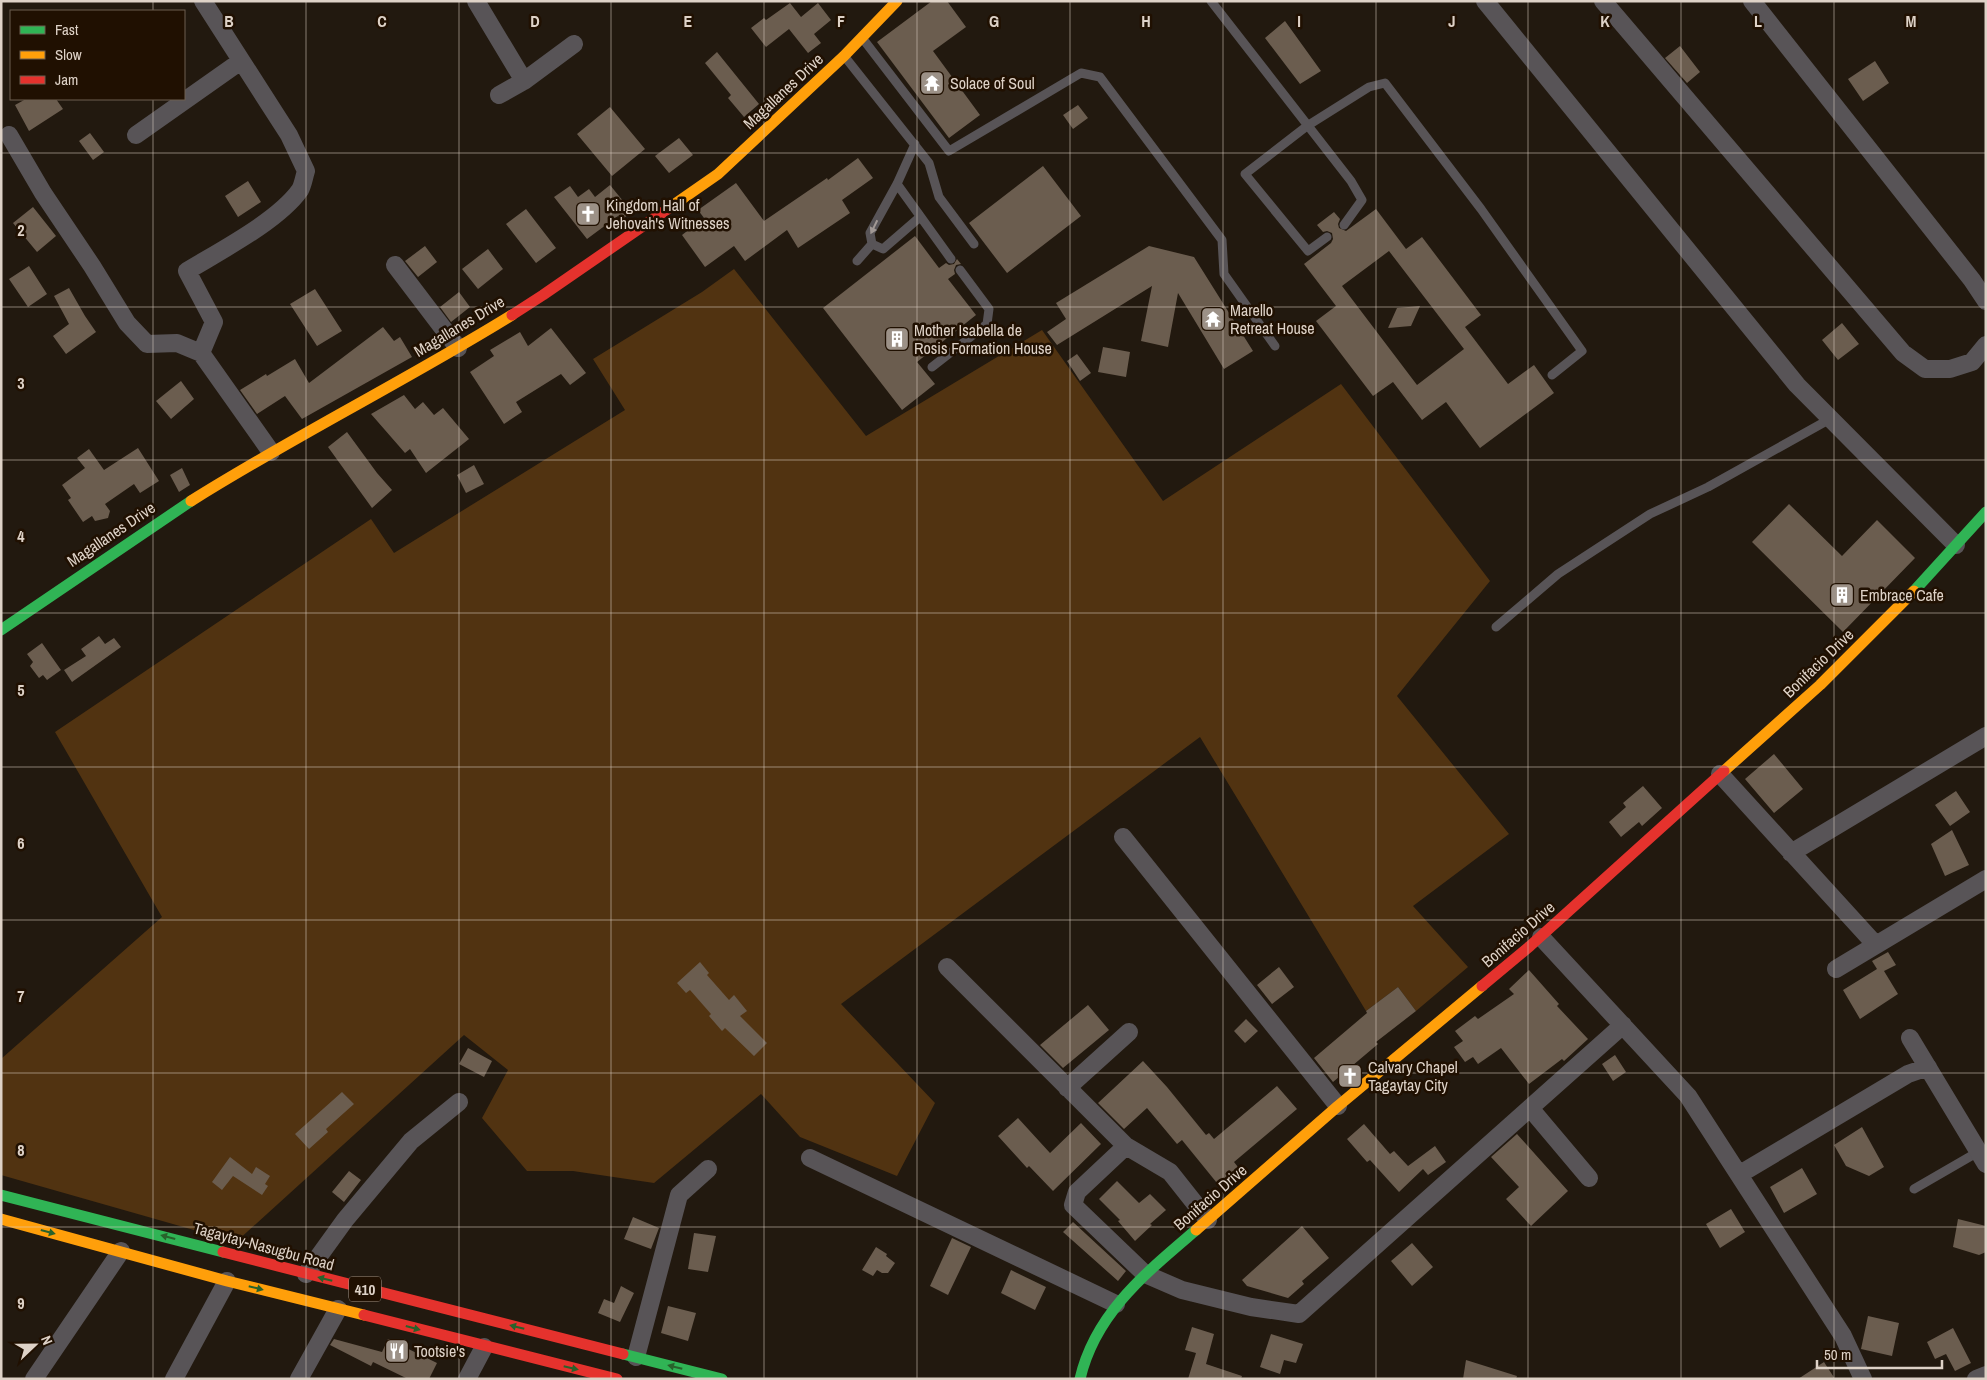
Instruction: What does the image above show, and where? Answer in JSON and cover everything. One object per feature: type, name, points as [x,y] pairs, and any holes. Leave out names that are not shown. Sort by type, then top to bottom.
[{"type":"street","points":[[201,352],[214,322],[187,271],[244,237],[284,208],[301,188],[306,171],[289,135],[203,1]]},
{"type":"street","points":[[476,1],[524,81]]},
{"type":"street","name":"Magallanes Drive","points":[[1,630],[158,522],[270,452],[458,348],[567,279],[718,174],[863,38],[897,1]]},
{"type":"street","points":[[1486,1],[1797,385],[1956,545]]},
{"type":"street","points":[[1603,1],[1903,353],[1925,369],[1950,369],[1972,362],[1986,345]]},
{"type":"street","points":[[1752,1],[1972,280],[1986,301]]},
{"type":"street","points":[[499,95],[524,81],[574,44]]},
{"type":"street","points":[[136,135],[241,61]]},
{"type":"street","points":[[9,135],[43,193],[92,266],[127,323],[147,344],[177,343],[201,352],[270,452]]},
{"type":"street","points":[[395,265],[458,348]]},
{"type":"street","name":"Bonifacio Drive","points":[[1080,1379],[1082,1367],[1095,1334],[1116,1304],[1146,1274],[1338,1106],[1541,936],[1820,685],[1916,589],[1986,512]]},
{"type":"street","points":[[1791,853],[1986,736]]},
{"type":"street","points":[[1720,774],[1875,944]]},
{"type":"street","points":[[1123,837],[1338,1106]]},
{"type":"street","points":[[1836,969],[1986,878]]},
{"type":"street","points":[[1541,936],[1688,1096],[1843,1336],[1863,1379]]},
{"type":"street","points":[[947,968],[1126,1146],[1170,1172],[1208,1220]]},
{"type":"street","points":[[1126,1146],[1077,1192],[1073,1205],[1146,1274],[1182,1290],[1251,1308],[1299,1314],[1623,1025]]},
{"type":"street","points":[[1067,1088],[1129,1032]]},
{"type":"street","points":[[1910,1038],[1983,1154]]},
{"type":"street","points":[[1740,1174],[1908,1074],[1928,1067]]},
{"type":"street","points":[[306,1274],[345,1220],[411,1141],[459,1102]]},
{"type":"street","points":[[1530,1108],[1589,1178]]},
{"type":"street","points":[[810,1158],[1116,1304]]},
{"type":"street","points":[[636,1357],[679,1195],[708,1169]]},
{"type":"street","name":"Tagaytay-Nasugbu Road","points":[[1,1195],[722,1379]]},
{"type":"street","name":"410","points":[[1,1219],[227,1281],[617,1379]]},
{"type":"street","points":[[34,1379],[121,1252]]},
{"type":"street","points":[[174,1379],[227,1281]]},
{"type":"street","points":[[300,1379],[338,1308]]},
{"type":"street","points":[[467,1379],[484,1347]]},
{"type":"street","points":[[1976,1379],[1986,1374]]},
{"type":"lane","points":[[1211,1],[1351,181],[1362,200],[1344,224]]},
{"type":"lane","points":[[863,38],[949,152],[1080,73],[1100,77],[1222,240],[1224,274],[1275,346]]},
{"type":"lane","points":[[844,56],[929,163],[939,197],[974,244]]},
{"type":"lane","points":[[1327,237],[1308,251],[1245,174],[1307,126],[1369,87],[1385,82],[1481,209],[1582,352],[1552,375]]},
{"type":"lane","points":[[872,244],[870,233],[897,184],[914,144]]},
{"type":"lane","points":[[897,184],[951,259]]},
{"type":"lane","points":[[872,244],[882,249],[920,217]]},
{"type":"lane","points":[[857,261],[872,244]]},
{"type":"lane","points":[[932,367],[987,324],[989,309],[960,270]]},
{"type":"lane","points":[[1496,627],[1558,574],[1650,514],[1708,487],[1830,419]]},
{"type":"lane","points":[[1914,1189],[1983,1154]]},
{"type":"shaded area","points":[[734,269],[866,436],[1042,330],[1163,501],[1341,384],[1490,581],[1397,696],[1509,834],[1413,906],[1468,967],[1416,1011],[1398,987],[1366,1011],[1200,737],[841,1004],[935,1103],[897,1176],[800,1137],[761,1094],[654,1183],[573,1171],[527,1171],[482,1118],[508,1070],[464,1035],[236,1242],[1,1175],[1,1059],[162,917],[55,732],[371,519],[394,553],[625,410],[593,359],[702,292]]},
{"type":"building","name":"Solace of Soul","points":[[932,1],[947,1],[966,27],[933,51],[980,115],[949,138],[877,42]]},
{"type":"building","points":[[790,3],[801,17],[818,3],[831,20],[814,34],[821,43],[808,53],[789,29],[766,47],[751,28]]},
{"type":"building","points":[[1285,21],[1321,71],[1300,84],[1265,38]]},
{"type":"building","points":[[1680,46],[1700,72],[1687,83],[1665,58]]},
{"type":"building","points":[[717,52],[759,104],[744,117],[728,98],[731,95],[705,63]]},
{"type":"building","points":[[1875,61],[1889,83],[1863,101],[1848,79]]},
{"type":"building","points":[[24,100],[57,100],[63,109],[29,131],[15,105]]},
{"type":"building","points":[[1078,105],[1088,118],[1073,129],[1063,115]]},
{"type":"building","points":[[610,107],[645,149],[612,176],[577,134]]},
{"type":"building","points":[[90,133],[104,152],[93,160],[79,141]]},
{"type":"building","points":[[679,138],[693,155],[669,173],[655,156]]},
{"type":"building","points":[[858,158],[873,178],[842,200],[850,213],[798,248],[787,230],[745,261],[734,246],[705,267],[682,235],[704,218],[698,210],[736,183],[764,221],[827,178],[828,180]]},
{"type":"building","points":[[1043,166],[1081,216],[1007,273],[969,223]]},
{"type":"building","points":[[248,181],[261,202],[238,217],[225,196]]},
{"type":"building","points":[[610,185],[632,212],[621,220],[618,216],[587,239],[554,197],[570,186],[578,197],[589,189],[595,197]]},
{"type":"building","points":[[33,207],[56,236],[37,252],[13,223]]},
{"type":"building","points":[[526,209],[556,248],[536,263],[506,224]]},
{"type":"building","points":[[1376,209],[1406,249],[1422,237],[1481,315],[1465,327],[1508,384],[1534,365],[1554,393],[1480,448],[1446,402],[1422,420],[1393,382],[1373,396],[1316,321],[1336,306],[1304,264],[1331,243],[1333,239],[1332,233],[1323,232],[1317,225],[1334,212],[1340,219],[1339,228],[1346,231]],"holes":[[[1389,251],[1464,349],[1417,385],[1342,286]]]},
{"type":"building","name":"Mother Isabella de Rosis Formation House","points":[[915,236],[939,268],[946,263],[949,265],[954,264],[957,259],[961,264],[956,265],[955,274],[948,279],[976,315],[917,362],[935,384],[902,410],[823,308]]},
{"type":"building","points":[[425,246],[437,262],[418,277],[405,261]]},
{"type":"building","name":"Marello Retreat House","points":[[1149,246],[1194,257],[1253,351],[1224,369],[1178,293],[1168,347],[1141,341],[1152,286],[1057,345],[1047,332],[1066,319],[1056,303]]},
{"type":"building","points":[[488,249],[503,269],[478,289],[462,269]]},
{"type":"building","points":[[29,266],[47,294],[28,307],[9,279]]},
{"type":"building","points":[[69,288],[96,332],[66,354],[53,336],[69,324],[54,296]]},
{"type":"building","points":[[315,289],[342,331],[317,346],[290,304]]},
{"type":"building","points":[[459,292],[470,307],[451,322],[440,307]]},
{"type":"building","points":[[1420,306],[1411,326],[1388,328],[1397,308]]},
{"type":"building","points":[[1842,323],[1859,344],[1838,360],[1822,340]]},
{"type":"building","points":[[383,327],[394,341],[400,337],[412,357],[302,419],[285,396],[257,414],[240,390],[295,359],[309,383]]},
{"type":"building","points":[[551,328],[586,373],[570,385],[561,374],[516,402],[522,412],[504,424],[470,372],[494,356],[490,350],[520,332],[528,346]]},
{"type":"building","points":[[1103,347],[1130,352],[1126,377],[1098,372]]},
{"type":"building","points":[[1077,354],[1091,373],[1080,381],[1067,361]]},
{"type":"building","points":[[181,381],[194,399],[171,419],[156,401]]},
{"type":"building","points":[[404,395],[415,409],[423,402],[434,415],[443,408],[469,439],[426,473],[410,449],[405,453],[371,414]]},
{"type":"building","points":[[347,432],[392,490],[372,508],[328,447]]},
{"type":"building","points":[[138,448],[159,481],[140,493],[134,484],[105,504],[110,511],[108,518],[95,521],[92,516],[83,522],[68,500],[71,498],[62,485],[85,468],[77,458],[89,449],[104,470]]},
{"type":"building","points":[[474,465],[484,484],[466,493],[457,475]]},
{"type":"building","points":[[182,468],[190,485],[179,492],[170,475]]},
{"type":"building","name":"Embrace Cafe","points":[[1789,504],[1842,556],[1877,520],[1915,558],[1843,632],[1752,542]]},
{"type":"building","points":[[99,636],[105,644],[114,638],[121,647],[72,682],[64,670],[86,656],[81,649]]},
{"type":"building","points":[[42,643],[61,670],[47,680],[43,675],[39,678],[30,666],[33,662],[27,654]]},
{"type":"building","points":[[1774,754],[1803,789],[1774,813],[1745,779]]},
{"type":"building","points":[[1643,786],[1662,808],[1642,826],[1639,822],[1621,837],[1609,822],[1626,807],[1623,803]]},
{"type":"building","points":[[1956,791],[1970,812],[1950,826],[1935,805]]},
{"type":"building","points":[[1952,830],[1969,865],[1945,876],[1931,844]]},
{"type":"building","points":[[1888,952],[1896,965],[1884,971],[1898,994],[1860,1019],[1843,990],[1877,969],[1872,961]]},
{"type":"building","points":[[700,962],[709,973],[707,975],[729,1000],[734,995],[747,1011],[740,1016],[767,1043],[754,1056],[725,1028],[722,1031],[709,1016],[711,1014],[690,990],[686,993],[677,983]]},
{"type":"building","points":[[1279,967],[1294,987],[1272,1004],[1257,985]]},
{"type":"building","points":[[1529,970],[1559,1004],[1557,1006],[1588,1039],[1564,1061],[1562,1059],[1529,1084],[1501,1048],[1478,1064],[1473,1057],[1465,1062],[1454,1047],[1463,1041],[1455,1031],[1475,1016],[1478,1019],[1514,994],[1509,989]]},
{"type":"building","points":[[1398,987],[1416,1011],[1376,1042],[1378,1044],[1333,1082],[1314,1058],[1367,1013],[1366,1011]]},
{"type":"building","points":[[1088,1005],[1109,1030],[1063,1068],[1040,1045]]},
{"type":"building","points":[[1246,1019],[1258,1031],[1245,1043],[1234,1031]]},
{"type":"building","points":[[468,1048],[492,1061],[484,1077],[459,1064]]},
{"type":"building","points":[[1615,1055],[1626,1072],[1613,1081],[1602,1064]]},
{"type":"building","points":[[1143,1061],[1206,1135],[1209,1133],[1214,1139],[1277,1086],[1297,1109],[1234,1162],[1241,1171],[1221,1188],[1182,1140],[1177,1144],[1147,1108],[1124,1129],[1098,1103]]},
{"type":"building","points":[[342,1092],[354,1104],[326,1129],[328,1132],[309,1149],[295,1134]]},
{"type":"building","points":[[1018,1118],[1050,1153],[1081,1123],[1101,1144],[1053,1191],[1029,1166],[1027,1168],[998,1136]]},
{"type":"building","points":[[1364,1124],[1390,1154],[1394,1151],[1408,1166],[1435,1146],[1446,1162],[1428,1175],[1423,1169],[1399,1192],[1370,1160],[1367,1162],[1347,1139]]},
{"type":"building","points":[[1862,1127],[1884,1167],[1869,1176],[1846,1166],[1834,1145]]},
{"type":"building","points":[[1517,1134],[1568,1191],[1531,1226],[1506,1199],[1519,1187],[1491,1157]]},
{"type":"building","points":[[230,1157],[252,1174],[256,1167],[270,1176],[265,1184],[268,1186],[262,1195],[233,1176],[222,1190],[212,1182]]},
{"type":"building","points":[[1802,1168],[1817,1194],[1784,1213],[1770,1187]]},
{"type":"building","points":[[349,1171],[361,1180],[344,1202],[332,1192]]},
{"type":"building","points":[[1117,1181],[1139,1203],[1150,1194],[1166,1210],[1135,1241],[1118,1221],[1120,1220],[1099,1199]]},
{"type":"building","points":[[1731,1209],[1745,1232],[1720,1248],[1706,1224]]},
{"type":"building","points":[[633,1217],[659,1228],[651,1249],[624,1239]]},
{"type":"building","points":[[1958,1219],[1986,1226],[1986,1252],[1979,1255],[1953,1247]]},
{"type":"building","points":[[1073,1222],[1126,1271],[1118,1281],[1063,1232]]},
{"type":"building","points":[[1302,1226],[1329,1258],[1302,1281],[1304,1284],[1288,1298],[1247,1286],[1242,1280]]},
{"type":"building","points":[[694,1233],[716,1236],[708,1272],[688,1269]]},
{"type":"building","points":[[952,1238],[971,1247],[948,1295],[930,1286]]},
{"type":"building","points":[[1412,1243],[1433,1267],[1412,1286],[1391,1261]]},
{"type":"building","points":[[876,1247],[887,1254],[886,1256],[895,1263],[888,1273],[882,1273],[877,1270],[873,1276],[862,1270]]},
{"type":"building","points":[[1011,1270],[1046,1287],[1035,1310],[1001,1293]]},
{"type":"building","points":[[621,1286],[634,1293],[620,1322],[598,1313],[604,1299],[614,1303]]},
{"type":"building","points":[[668,1306],[696,1313],[688,1341],[661,1333]]},
{"type":"building","points":[[1868,1316],[1899,1323],[1892,1356],[1861,1349]]},
{"type":"building","points":[[1192,1327],[1214,1334],[1206,1364],[1242,1376],[1241,1379],[1188,1379],[1196,1353],[1185,1350]]},
{"type":"building","points":[[1953,1328],[1971,1363],[1955,1371],[1946,1354],[1935,1359],[1927,1342]]},
{"type":"building","points":[[1271,1334],[1303,1344],[1296,1363],[1284,1360],[1280,1374],[1260,1367]]},
{"type":"building","name":"Tootsie's","points":[[334,1339],[382,1352],[388,1339],[437,1363],[429,1379],[408,1379],[373,1362],[371,1366],[330,1345]]},
{"type":"building","points":[[1466,1360],[1517,1376],[1516,1379],[1463,1379]]},
{"type":"building","points":[[1824,1362],[1835,1379],[1798,1379]]},
{"type":"traffic: fast","points":[[1,630],[191,501]]},
{"type":"traffic: fast","points":[[1914,591],[1986,512]]},
{"type":"traffic: fast","points":[[1,1195],[223,1252]]},
{"type":"traffic: fast","points":[[1080,1379],[1087,1355],[1110,1314],[1142,1278],[1196,1230]]},
{"type":"traffic: fast","points":[[623,1354],[722,1379]]},
{"type":"traffic: slow","points":[[672,206],[718,174],[844,56],[897,1]]},
{"type":"traffic: slow","points":[[191,501],[512,315]]},
{"type":"traffic: slow","points":[[1724,771],[1820,685],[1914,591]]},
{"type":"traffic: slow","points":[[1196,1230],[1338,1106],[1482,986]]},
{"type":"traffic: slow","points":[[1,1219],[227,1281],[364,1315]]},
{"type":"traffic: jam","points":[[512,315],[672,206]]},
{"type":"traffic: jam","points":[[1482,986],[1530,946],[1724,771]]},
{"type":"traffic: jam","points":[[223,1252],[623,1354]]},
{"type":"traffic: jam","points":[[364,1315],[617,1379]]},
{"type":"place","name":"Solace of Soul","points":[[932,83]]},
{"type":"place","name":"Kingdom Hall of Jehovah's Witnesses","points":[[588,214]]},
{"type":"place","name":"Marello Retreat House","points":[[1213,319]]},
{"type":"place","name":"Mother Isabella de Rosis Formation House","points":[[897,339]]},
{"type":"place","name":"Embrace Cafe","points":[[1842,595]]},
{"type":"place","name":"Calvary Chapel Tagaytay City","points":[[1350,1076]]},
{"type":"place","name":"Tootsie's","points":[[397,1351]]}]
